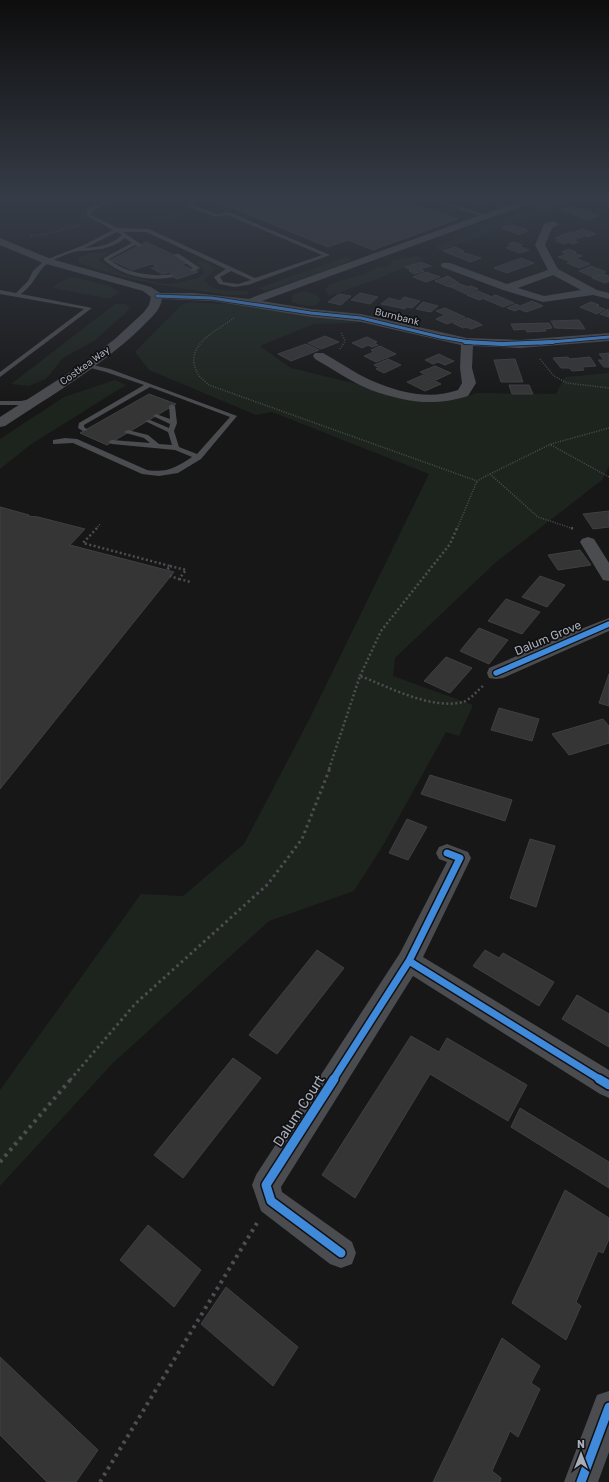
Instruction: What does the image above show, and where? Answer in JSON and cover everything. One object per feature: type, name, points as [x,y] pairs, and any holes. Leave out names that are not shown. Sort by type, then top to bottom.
[{"type":"street","points":[[72,268],[147,290],[157,296]]},
{"type":"street","points":[[251,303],[260,298],[342,268]]},
{"type":"street","points":[[454,268],[507,288],[543,299],[593,292]]},
{"type":"street","points":[[552,268],[554,271],[593,292],[609,296]]},
{"type":"street","points":[[507,288],[554,271]]},
{"type":"street","name":"Burnbank","points":[[157,296],[180,295],[361,318],[467,342],[498,344],[528,343],[609,337]]},
{"type":"street","name":"Costkea Way","points":[[0,423],[89,366],[120,341],[155,306],[157,296]]},
{"type":"street","points":[[322,358],[374,387],[422,399],[448,398],[463,393],[470,383],[466,368],[467,342]]},
{"type":"street","points":[[588,542],[609,576]]},
{"type":"street","name":"Dalum Grove","points":[[496,673],[609,624]]},
{"type":"street","name":"Dalum Court","points":[[271,1201],[266,1185],[409,961],[460,858],[447,853]]},
{"type":"street","points":[[409,961],[609,1086]]},
{"type":"street","points":[[271,1201],[341,1253]]},
{"type":"street","points":[[581,1482],[609,1407]]},
{"type":"lane","points":[[16,295],[30,282],[35,272],[39,268]]},
{"type":"lane","points":[[121,268],[151,277],[171,276]]},
{"type":"lane","points":[[193,270],[198,268]]},
{"type":"lane","points":[[230,268],[217,278],[221,283],[234,286],[247,284],[289,268]]},
{"type":"lane","points":[[230,268],[255,280]]},
{"type":"lane","points":[[0,292],[89,308],[0,375]]},
{"type":"lane","points":[[56,442],[65,440],[74,441],[145,472],[159,474],[175,471],[198,457],[234,416],[108,370],[89,366]]},
{"type":"lane","points":[[85,430],[80,426],[84,422],[149,385]]},
{"type":"lane","points":[[136,392],[145,396]]},
{"type":"lane","points":[[128,397],[137,401]]},
{"type":"lane","points":[[0,403],[21,403],[37,400]]},
{"type":"lane","points":[[121,402],[129,405]]},
{"type":"lane","points":[[112,406],[121,410]]},
{"type":"lane","points":[[172,406],[173,419],[171,431],[176,448]]},
{"type":"lane","points":[[164,411],[173,419]]},
{"type":"lane","points":[[101,413],[109,416]]},
{"type":"lane","points":[[156,416],[173,419]]},
{"type":"lane","points":[[93,417],[101,421]]},
{"type":"lane","points":[[148,421],[171,431]]},
{"type":"lane","points":[[84,422],[92,426]]},
{"type":"lane","points":[[137,427],[157,446]]},
{"type":"lane","points":[[128,432],[146,436]]},
{"type":"lane","points":[[119,438],[132,444]]},
{"type":"lane","points":[[112,442],[176,448],[198,457]]},
{"type":"path","points":[[251,303],[237,316],[197,345],[193,359],[198,374],[209,385],[476,481]]},
{"type":"path","points":[[322,358],[339,350],[345,341],[340,331],[344,329]]},
{"type":"path","points":[[528,343],[554,376],[567,383],[609,388]]},
{"type":"path","points":[[0,1162],[136,1004],[268,884],[302,839],[323,788],[360,676],[381,631],[434,561],[450,544],[476,481],[550,444],[609,428]]},
{"type":"path","points":[[550,444],[609,477]]},
{"type":"path","points":[[490,474],[538,517],[581,531],[588,542]]},
{"type":"path","points":[[100,524],[82,543],[186,570],[179,579]]},
{"type":"path","points":[[167,570],[170,566]]},
{"type":"path","points":[[170,576],[190,582]]},
{"type":"path","points":[[360,676],[418,698],[440,704],[464,702],[496,673]]},
{"type":"path","points":[[100,1482],[239,1250],[271,1201]]},
{"type":"shaded area","points":[[93,268],[113,268],[123,274],[163,284],[198,278],[205,272],[202,268],[216,268],[204,280],[208,284],[218,289],[229,291],[247,291],[250,294],[237,295],[185,289],[154,284]]},
{"type":"shaded area","points":[[315,268],[334,268],[265,291],[258,288]]},
{"type":"shaded area","points":[[376,268],[403,268],[329,296],[325,290],[330,284],[367,273]]},
{"type":"shaded area","points":[[71,277],[110,286],[119,292],[110,299],[53,288],[58,283]]},
{"type":"shaded area","points":[[303,291],[315,294],[321,300],[315,306],[300,305],[291,301],[293,294]]},
{"type":"shaded area","points":[[191,302],[239,305],[361,323],[314,324],[260,346],[291,368],[423,400],[458,399],[477,393],[556,394],[565,377],[609,373],[609,466],[602,480],[495,563],[395,658],[393,676],[473,705],[459,736],[446,732],[385,842],[354,891],[269,921],[112,1064],[0,1186],[0,1090],[141,894],[183,896],[244,844],[309,720],[429,474],[272,412],[256,415],[149,370],[135,352],[181,305]]},
{"type":"shaded area","points":[[115,304],[126,304],[130,309],[94,341],[63,358],[46,379],[29,386],[11,384]]},
{"type":"shaded area","points":[[115,380],[126,385],[30,445],[0,469],[0,439],[64,397]]},
{"type":"building","points":[[151,268],[189,268],[198,272],[177,279],[169,275],[173,274],[169,272],[162,274]]},
{"type":"building","points":[[407,268],[423,268],[420,269],[424,271],[415,274],[409,271],[411,270]]},
{"type":"building","points":[[494,268],[520,268],[507,273]]},
{"type":"building","points":[[586,268],[596,268],[606,272],[593,277],[579,271]]},
{"type":"building","points":[[426,272],[440,277],[426,282],[413,277]]},
{"type":"building","points":[[604,274],[609,276],[609,281],[605,283],[592,278]]},
{"type":"building","points":[[448,276],[459,283],[449,287],[435,281]]},
{"type":"building","points":[[460,284],[478,289],[466,294],[451,287]]},
{"type":"building","points":[[478,291],[490,296],[479,300],[467,295]]},
{"type":"building","points":[[360,293],[378,297],[370,304],[351,300]]},
{"type":"building","points":[[339,294],[351,296],[341,305],[328,302]]},
{"type":"building","points":[[496,295],[514,303],[503,307],[484,299]]},
{"type":"building","points":[[404,297],[420,301],[412,308],[407,307],[405,309],[381,304],[389,298],[400,301]]},
{"type":"building","points":[[532,301],[543,306],[526,312],[519,309],[515,311],[507,308],[516,304],[520,306]]},
{"type":"building","points":[[423,302],[438,306],[431,312],[416,309]]},
{"type":"building","points":[[591,302],[599,305],[596,306],[605,309],[597,314],[580,307]]},
{"type":"building","points":[[445,308],[465,317],[447,324],[436,319],[445,315],[436,311]]},
{"type":"building","points":[[608,309],[609,317],[600,314]]},
{"type":"building","points":[[467,318],[482,325],[471,329],[466,327],[463,328],[453,323]]},
{"type":"building","points":[[579,320],[585,329],[555,328],[551,321]]},
{"type":"building","points":[[549,323],[552,328],[545,329],[546,331],[527,332],[525,329],[514,330],[511,324]]},
{"type":"building","points":[[325,336],[339,342],[321,349],[308,343]]},
{"type":"building","points":[[367,337],[377,342],[374,343],[378,345],[372,347],[368,345],[362,348],[352,343]]},
{"type":"building","points":[[306,344],[319,350],[291,361],[278,354]]},
{"type":"building","points":[[380,346],[396,354],[376,362],[364,356],[374,352],[371,350]]},
{"type":"building","points":[[609,353],[609,367],[604,367],[598,360],[604,360],[599,354]]},
{"type":"building","points":[[439,354],[454,361],[445,365],[438,362],[433,364],[425,360]]},
{"type":"building","points":[[568,357],[570,359],[590,357],[596,366],[582,367],[584,370],[572,371],[569,368],[561,368],[553,358]]},
{"type":"building","points":[[388,359],[401,365],[384,373],[376,369],[379,368],[374,365]]},
{"type":"building","points":[[515,359],[523,382],[501,382],[494,360]]},
{"type":"building","points":[[435,366],[451,373],[436,380],[420,372]]},
{"type":"building","points":[[423,375],[441,384],[425,391],[407,382]]},
{"type":"building","points":[[509,385],[529,385],[533,394],[512,394]]},
{"type":"building","points":[[149,394],[176,404],[107,445],[80,433]]},
{"type":"building","points":[[0,507],[29,515],[28,516],[38,517],[85,529],[70,545],[174,572],[0,789]]},
{"type":"building","points":[[609,511],[609,527],[593,529],[583,514]]},
{"type":"building","points":[[580,550],[591,565],[558,570],[548,555]]},
{"type":"building","points":[[540,576],[565,585],[547,607],[522,597]]},
{"type":"building","points":[[506,599],[540,612],[522,634],[488,621]]},
{"type":"building","points":[[479,628],[508,640],[489,664],[460,651]]},
{"type":"building","points":[[446,657],[472,668],[450,693],[424,681]]},
{"type":"building","points":[[609,674],[609,706],[599,703]]},
{"type":"building","points":[[499,708],[539,719],[532,741],[491,730]]},
{"type":"building","points":[[603,719],[609,726],[609,743],[569,755],[552,734]]},
{"type":"building","points":[[430,775],[512,800],[505,821],[421,794]]},
{"type":"building","points":[[407,819],[427,827],[408,860],[389,853]]},
{"type":"building","points":[[530,839],[555,846],[536,907],[510,898]]},
{"type":"building","points":[[317,950],[344,968],[277,1054],[249,1035]]},
{"type":"building","points":[[485,950],[499,958],[503,953],[554,982],[539,1006],[473,966]]},
{"type":"building","points":[[577,995],[609,1014],[609,1047],[562,1019]]},
{"type":"building","points":[[411,1036],[439,1052],[447,1038],[527,1085],[508,1121],[430,1074],[355,1198],[322,1175]]},
{"type":"building","points":[[233,1058],[261,1078],[183,1178],[154,1155]]},
{"type":"building","points":[[520,1108],[609,1162],[609,1188],[511,1127]]},
{"type":"building","points":[[565,1190],[609,1218],[609,1239],[603,1253],[598,1251],[576,1302],[581,1306],[566,1340],[512,1303]]},
{"type":"building","points":[[148,1225],[201,1270],[174,1307],[120,1260]]},
{"type":"building","points":[[226,1287],[298,1347],[273,1386],[201,1324]]},
{"type":"building","points":[[502,1338],[540,1366],[531,1383],[540,1389],[518,1437],[510,1431],[492,1471],[501,1478],[500,1482],[433,1482]]},
{"type":"building","points":[[0,1357],[98,1450],[76,1482],[47,1482],[0,1435]]},
{"type":"cycle path","points":[[157,296],[212,298],[311,313],[361,318],[440,337],[485,344],[538,343],[609,337]]},
{"type":"cycle path","points":[[496,673],[609,624]]},
{"type":"cycle path","points":[[341,1253],[271,1201],[266,1185],[409,961],[460,858],[447,853]]},
{"type":"cycle path","points":[[409,961],[609,1085]]},
{"type":"cycle path","points":[[581,1482],[609,1407]]}]
